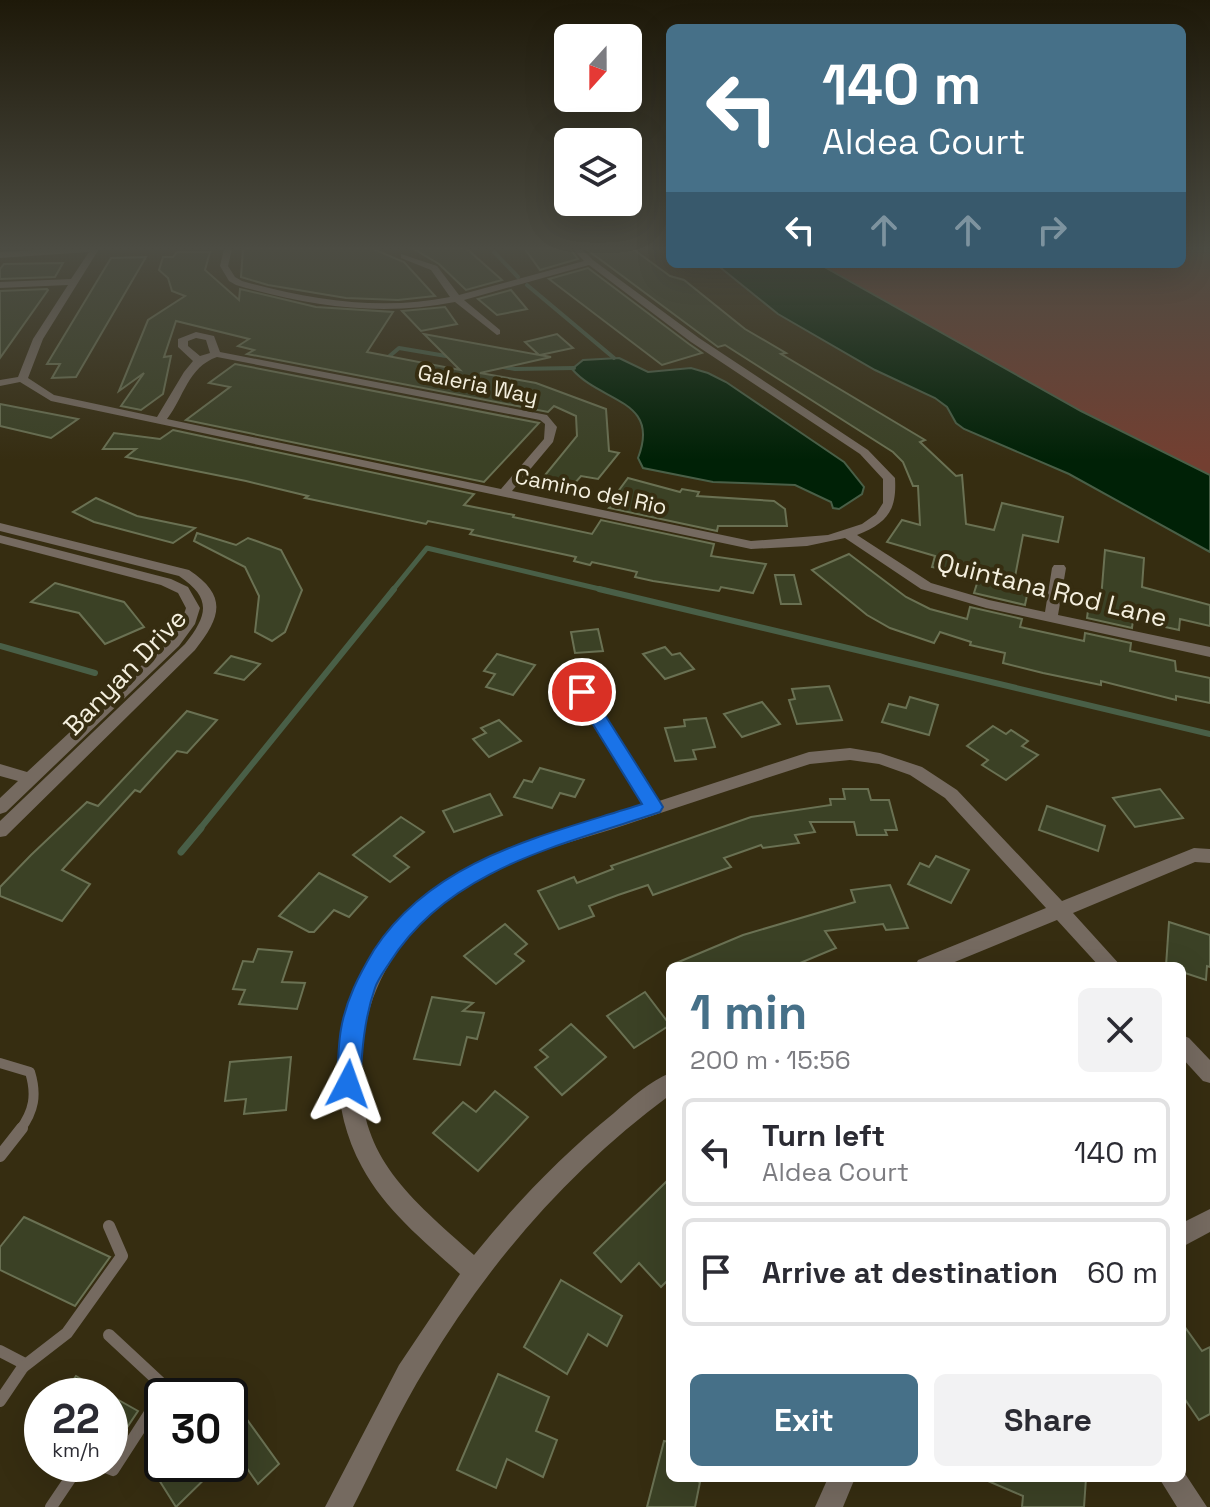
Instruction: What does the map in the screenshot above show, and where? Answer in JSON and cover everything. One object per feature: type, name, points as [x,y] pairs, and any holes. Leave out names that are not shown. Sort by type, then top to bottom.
[{"type":"street","points":[[0,383],[22,379],[50,319]]},
{"type":"street","points":[[482,319],[497,332]]},
{"type":"street","name":"Camino del Rio","points":[[22,379],[51,398],[751,545],[799,543],[848,535],[878,517],[889,502],[889,478],[864,452],[667,319]]},
{"type":"street","name":"Galeria Way","points":[[216,354],[210,338],[196,335],[183,339],[183,347],[198,360],[216,354],[543,417],[552,427],[549,440],[504,493]]},
{"type":"street","points":[[160,421],[175,404],[190,366],[198,360]]},
{"type":"street","name":"Banyan Drive","points":[[0,527],[187,575],[199,583],[209,597],[209,619],[190,647],[0,831]]},
{"type":"street","name":"Quintana Rod Lane","points":[[848,535],[926,586],[986,604],[1210,652]]},
{"type":"street","name":"Banyan Drive","points":[[0,539],[171,584],[183,590],[192,603],[191,619],[174,643],[0,808]]},
{"type":"street","points":[[1051,617],[1059,568]]},
{"type":"street","points":[[171,584],[187,575]]},
{"type":"street","points":[[582,692],[654,807]]},
{"type":"street","points":[[119,695],[135,699]]},
{"type":"street","points":[[476,1273],[410,1213],[376,1171],[355,1127],[348,1084],[352,1028],[366,982],[393,939],[422,908],[455,882],[496,861],[809,758],[850,754],[880,759],[916,771],[951,794],[1107,962]]},
{"type":"street","points":[[0,770],[30,779]]},
{"type":"street","points":[[934,962],[1194,855],[1210,856]]},
{"type":"street","points":[[1186,1048],[1210,1074]]},
{"type":"street","points":[[339,1507],[418,1356],[476,1273],[551,1181],[625,1114],[666,1086]]},
{"type":"street","points":[[1186,1233],[1210,1220]]},
{"type":"street","points":[[829,1507],[840,1482]]},
{"type":"street","points":[[1175,1482],[1193,1507]]},
{"type":"lane","points":[[0,1063],[30,1072],[37,1088],[31,1116],[0,1156]]},
{"type":"lane","points":[[0,1401],[23,1367],[47,1355],[62,1340],[122,1256],[109,1226]]},
{"type":"lane","points":[[109,1335],[166,1388],[128,1447]]},
{"type":"lane","points":[[0,1351],[25,1364],[23,1367]]},
{"type":"lane","points":[[51,1507],[68,1482]]},
{"type":"shaded area","points":[[787,319],[918,319],[1081,411],[1210,475],[1210,552],[1069,474],[964,429],[956,423],[947,407],[935,398],[875,370]]},
{"type":"shaded area","points":[[870,319],[1210,319],[1210,512]]},
{"type":"shaded area","points":[[619,358],[648,372],[691,368],[726,382],[844,462],[864,487],[862,494],[839,509],[795,485],[713,482],[643,468],[638,458],[643,439],[641,424],[635,413],[572,369],[583,360]]},
{"type":"building","points":[[0,319],[27,319],[0,358]]},
{"type":"building","points":[[74,319],[110,319],[76,377],[52,378],[60,364],[47,364]]},
{"type":"building","points":[[388,319],[367,352],[460,370],[424,334],[539,355],[525,342],[557,334],[573,348],[540,355],[551,357],[480,373],[536,383],[606,409],[609,451],[619,453],[598,479],[581,476],[567,492],[537,485],[577,436],[576,416],[554,406],[548,412],[247,354],[254,350],[238,346],[249,339],[176,321],[164,357],[171,356],[163,394],[141,410],[121,406],[144,373],[119,391],[148,320]]},
{"type":"building","points":[[410,319],[454,319],[457,324],[421,331]]},
{"type":"building","points":[[602,319],[657,319],[702,353],[662,365]]},
{"type":"building","points":[[681,319],[733,319],[786,353],[781,354],[925,440],[920,442],[956,476],[962,475],[966,524],[994,530],[1002,503],[1063,517],[1058,542],[1023,535],[1014,582],[1029,585],[1025,605],[974,593],[979,577],[932,567],[935,556],[887,542],[902,520],[920,525],[918,486],[913,486],[903,462],[893,452],[725,345],[718,347]]},
{"type":"building","points":[[235,364],[539,423],[484,482],[186,420],[230,387],[209,383]]},
{"type":"building","points":[[0,404],[78,419],[51,438],[0,426]]},
{"type":"building","points":[[173,430],[474,494],[464,505],[513,517],[592,534],[601,520],[714,544],[711,556],[766,564],[753,593],[653,581],[635,577],[637,572],[592,562],[590,565],[574,561],[576,557],[470,534],[473,530],[428,521],[426,524],[305,498],[308,496],[246,481],[126,457],[136,449],[103,449],[114,433],[160,439]]},
{"type":"building","points":[[628,478],[680,492],[682,489],[699,492],[697,496],[774,501],[785,509],[787,526],[718,526],[717,531],[609,508],[611,506],[608,505]]},
{"type":"building","points":[[96,498],[137,516],[195,528],[173,543],[94,522],[73,512]]},
{"type":"building","points":[[197,533],[236,545],[248,538],[281,550],[302,590],[285,632],[272,641],[255,632],[259,596],[245,567],[194,541]]},
{"type":"building","points":[[1105,550],[1144,558],[1142,587],[1210,605],[1210,626],[1180,619],[1179,630],[1133,620],[1132,628],[1087,618],[1089,603],[1098,605],[1101,599]]},
{"type":"building","points":[[849,554],[906,597],[930,609],[967,619],[970,607],[1022,619],[1020,627],[1084,641],[1085,633],[1131,643],[1130,651],[1175,661],[1176,671],[1210,678],[1210,703],[1176,696],[1176,700],[1101,681],[1101,685],[1043,673],[1003,663],[1005,653],[970,645],[971,642],[940,632],[934,643],[890,628],[867,615],[812,570]]},
{"type":"building","points":[[775,575],[794,575],[801,604],[781,604]]},
{"type":"building","points":[[55,583],[124,602],[144,627],[105,644],[79,613],[31,602]]},
{"type":"building","points":[[598,629],[603,651],[575,653],[571,632]]},
{"type":"building","points":[[665,647],[672,655],[680,653],[694,669],[665,679],[643,654]]},
{"type":"building","points":[[497,654],[535,665],[513,695],[486,687],[495,674],[484,671]]},
{"type":"building","points":[[231,656],[260,664],[244,680],[215,673]]},
{"type":"building","points":[[829,686],[842,720],[797,724],[789,700],[795,699],[792,689]]},
{"type":"building","points":[[910,697],[938,705],[929,735],[882,722],[889,704],[906,708]]},
{"type":"building","points":[[762,702],[780,724],[742,737],[724,714]]},
{"type":"building","points":[[187,711],[217,720],[187,753],[177,751],[140,792],[135,790],[62,870],[90,884],[62,921],[0,896],[0,887],[31,855],[87,802],[98,806]]},
{"type":"building","points":[[706,718],[715,747],[693,750],[696,759],[675,761],[665,728],[685,726],[684,720]]},
{"type":"building","points":[[499,720],[521,741],[489,757],[473,739],[486,733],[481,728]]},
{"type":"building","points":[[993,726],[1006,734],[1011,730],[1028,741],[1022,746],[1038,755],[1006,780],[982,765],[988,760],[967,746]]},
{"type":"building","points":[[540,768],[584,780],[575,797],[560,793],[552,808],[514,797],[524,780],[532,782]]},
{"type":"building","points":[[843,789],[868,789],[871,800],[889,800],[897,830],[885,830],[887,835],[857,835],[854,822],[810,822],[815,832],[795,835],[799,843],[763,848],[761,845],[724,858],[731,867],[653,895],[648,885],[618,895],[589,906],[594,916],[559,929],[538,891],[574,877],[577,883],[613,869],[611,866],[751,817],[831,805],[830,799],[845,799]]},
{"type":"building","points":[[1160,789],[1183,818],[1135,827],[1113,798]]},
{"type":"building","points":[[490,794],[502,815],[454,832],[443,811]]},
{"type":"building","points":[[1047,806],[1105,826],[1098,851],[1039,830]]},
{"type":"building","points":[[401,817],[424,832],[394,856],[409,867],[390,882],[353,855]]},
{"type":"building","points":[[936,856],[969,870],[951,903],[908,884],[920,863],[929,867]]},
{"type":"building","points":[[319,873],[367,897],[349,917],[334,910],[314,932],[309,932],[279,916]]},
{"type":"building","points":[[890,885],[908,928],[886,930],[883,924],[825,931],[836,948],[803,962],[679,962],[743,935],[855,902],[851,890]]},
{"type":"building","points":[[1169,922],[1210,935],[1210,967],[1207,966],[1206,980],[1186,973],[1186,962],[1166,962]]},
{"type":"building","points":[[505,924],[527,944],[515,954],[524,961],[496,984],[464,956]]},
{"type":"building","points":[[258,949],[292,952],[282,982],[305,983],[297,1009],[239,1004],[245,990],[233,989],[243,961],[253,962]]},
{"type":"building","points":[[645,992],[666,1020],[666,1028],[634,1048],[607,1016]]},
{"type":"building","points":[[432,997],[473,1003],[463,1011],[484,1013],[477,1039],[467,1037],[460,1065],[414,1059]]},
{"type":"building","points":[[571,1024],[606,1057],[562,1095],[535,1067],[548,1057],[540,1050]]},
{"type":"building","points":[[291,1057],[286,1110],[244,1114],[246,1099],[225,1101],[230,1062]]},
{"type":"building","points":[[495,1091],[528,1117],[478,1171],[433,1133],[463,1102],[476,1112]]},
{"type":"building","points":[[666,1182],[666,1282],[661,1287],[639,1263],[621,1282],[594,1253]]},
{"type":"building","points":[[24,1217],[110,1257],[75,1306],[0,1270],[0,1247]]},
{"type":"building","points":[[561,1280],[622,1316],[607,1346],[588,1334],[567,1374],[524,1347]]},
{"type":"building","points":[[1186,1329],[1202,1351],[1210,1347],[1210,1414],[1199,1420],[1186,1401]]},
{"type":"building","points":[[498,1374],[549,1397],[536,1431],[557,1440],[543,1477],[507,1459],[496,1488],[457,1470]]},
{"type":"building","points":[[128,1405],[138,1411],[128,1426]]},
{"type":"building","points":[[248,1421],[279,1464],[258,1484],[248,1470]]},
{"type":"building","points":[[666,1441],[666,1482],[700,1482],[695,1507],[647,1507]]},
{"type":"building","points":[[160,1482],[202,1482],[176,1507]]},
{"type":"building","points":[[990,1482],[1086,1482],[1084,1507],[1022,1507],[1023,1496]]},
{"type":"waterway","points":[[568,319],[614,358]]},
{"type":"waterway","points":[[385,360],[399,348],[452,357]]},
{"type":"waterway","points":[[498,366],[515,369],[574,368]]},
{"type":"waterway","points":[[392,591],[427,548],[608,591]]},
{"type":"waterway","points":[[199,830],[394,589]]},
{"type":"waterway","points":[[599,589],[1210,734]]},
{"type":"waterway","points":[[0,646],[95,673]]},
{"type":"waterway","points":[[181,852],[201,828]]},
{"type":"route","points":[[348,1084],[352,1028],[366,982],[393,939],[422,908],[455,882],[496,861],[654,807],[582,692]]}]
